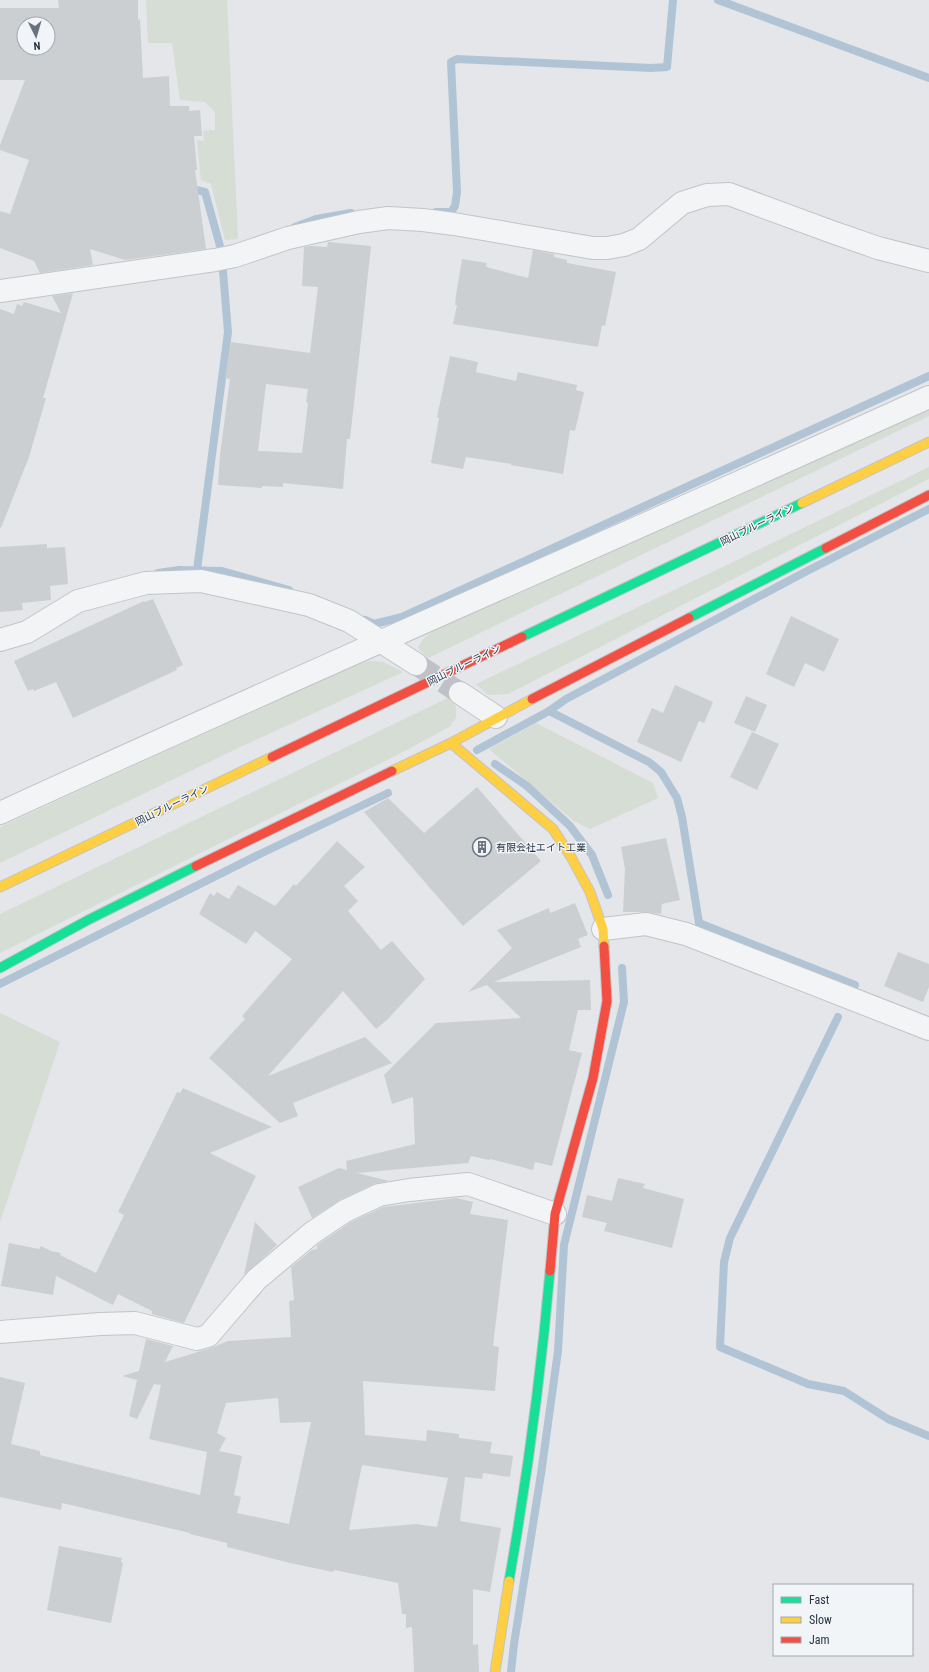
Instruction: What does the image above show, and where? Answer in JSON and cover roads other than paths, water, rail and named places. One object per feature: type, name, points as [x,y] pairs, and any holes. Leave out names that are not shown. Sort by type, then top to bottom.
[{"type":"street","points":[[0,291],[215,260],[235,256],[302,235],[359,222],[388,218],[423,220],[593,248],[607,248],[624,245],[639,239],[682,204],[707,195],[728,194],[878,248],[929,261]]},
{"type":"street","points":[[0,812],[381,641],[707,498],[929,397]]},
{"type":"street","name":"岡山ブルーライン","points":[[0,887],[929,442]]},
{"type":"street","points":[[0,968],[88,920],[322,804],[451,743],[496,718],[929,495]]},
{"type":"street","points":[[0,640],[27,632],[78,601],[146,583],[200,581],[309,605],[349,620],[416,664]]},
{"type":"street","points":[[460,693],[496,718]]},
{"type":"street","points":[[451,743],[553,829],[571,857],[590,892],[603,929],[606,963],[607,1001],[593,1078],[555,1214],[542,1362],[522,1508],[501,1626],[495,1672]]},
{"type":"street","points":[[603,929],[646,924],[686,934],[929,1029]]},
{"type":"street","points":[[0,1332],[100,1324],[135,1323],[197,1339],[208,1336],[257,1279],[312,1233],[345,1211],[379,1195],[408,1190],[468,1184],[555,1214]]},
{"type":"waterway","points":[[436,212],[451,212],[455,206],[457,192],[451,62],[457,59],[651,68],[667,67],[673,0]]},
{"type":"waterway","points":[[718,0],[929,78]]},
{"type":"waterway","points":[[188,188],[205,192],[220,246]]},
{"type":"waterway","points":[[295,227],[316,219],[351,213]]},
{"type":"waterway","points":[[197,570],[228,332],[223,271]]},
{"type":"waterway","points":[[365,620],[374,624],[402,617],[929,376]]},
{"type":"waterway","points":[[477,750],[549,711],[566,699],[807,571],[929,509]]},
{"type":"waterway","points":[[158,573],[179,570],[222,571],[289,590]]},
{"type":"waterway","points":[[549,711],[649,762],[661,772],[677,798],[682,817],[699,923],[855,985],[854,987]]},
{"type":"waterway","points":[[495,764],[527,786],[570,826],[592,855],[608,895]]},
{"type":"waterway","points":[[0,984],[260,854],[388,793]]},
{"type":"waterway","points":[[511,1672],[558,1351],[564,1245],[624,1002],[622,968]]},
{"type":"waterway","points":[[838,1017],[730,1238],[724,1262],[720,1347],[808,1384],[844,1391],[888,1419],[929,1436]]},
{"type":"tunnel","points":[[416,664],[460,693]]},
{"type":"place","name":"有限会社エイト工業","points":[[482,847]]}]
